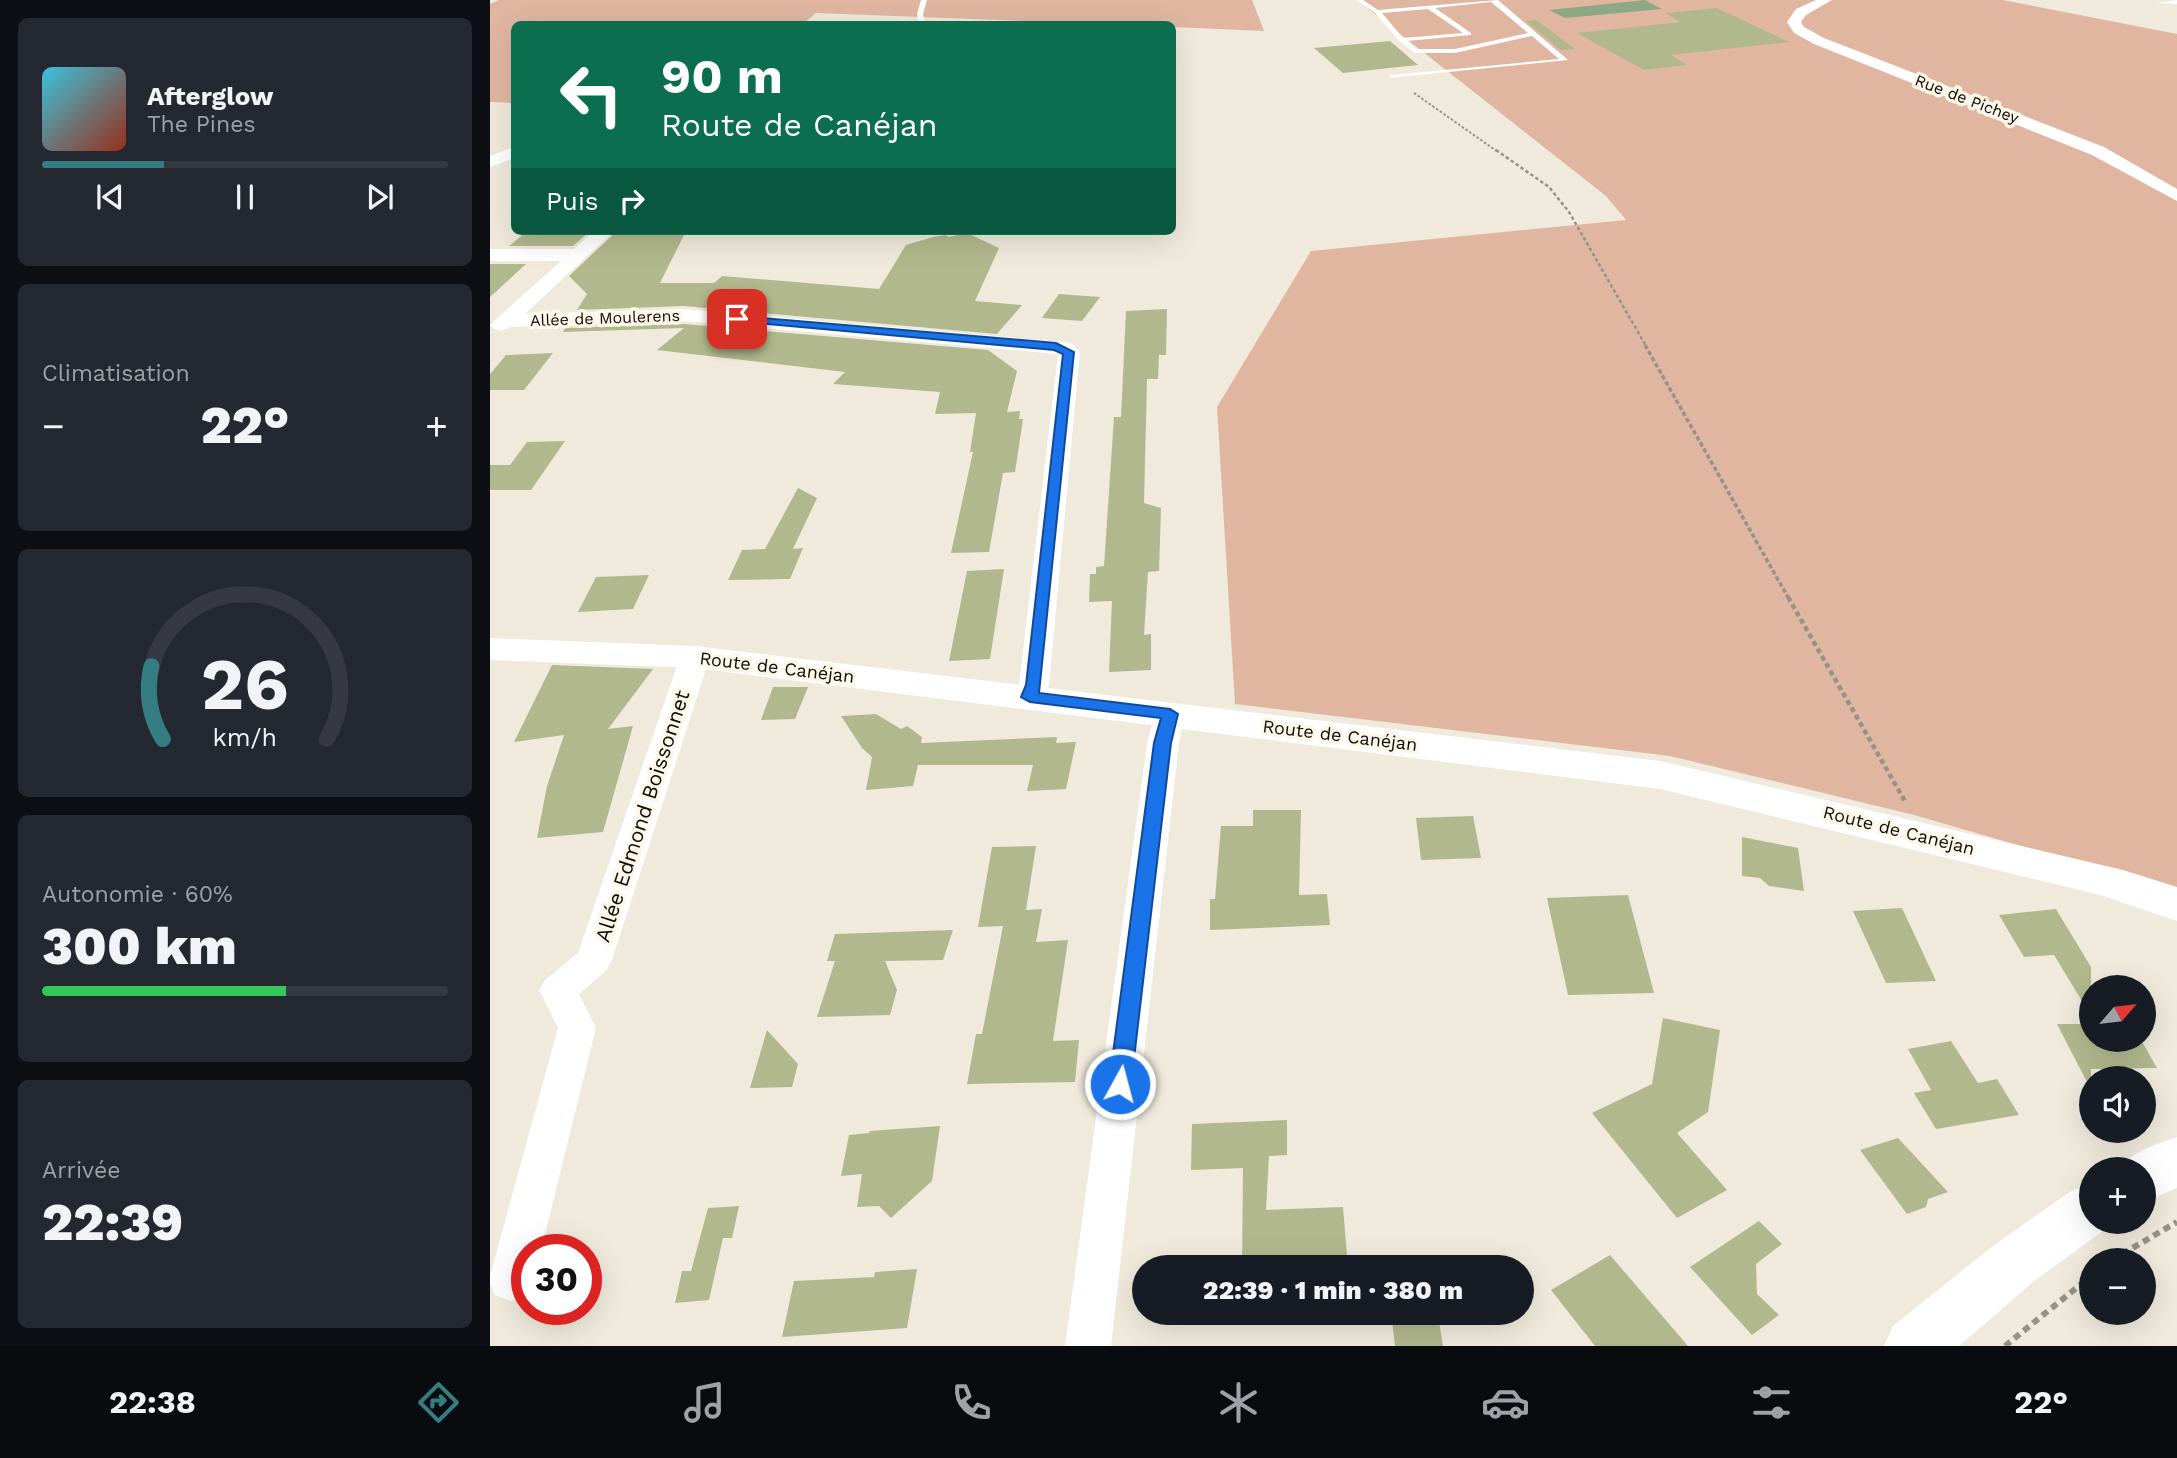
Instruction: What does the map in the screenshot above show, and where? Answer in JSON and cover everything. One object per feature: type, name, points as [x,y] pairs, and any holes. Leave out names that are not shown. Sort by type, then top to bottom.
[{"type":"street","name":"Rue de Pichey","points":[[1826,0],[1801,12],[1794,22],[1799,30],[1819,41],[2098,151],[2177,196]]},
{"type":"street","points":[[490,162],[511,153]]},
{"type":"street","points":[[497,328],[601,235]]},
{"type":"street","points":[[490,255],[579,255]]},
{"type":"street","name":"Allée de Moulerens","points":[[497,328],[684,314],[1056,346],[1069,352],[1034,685],[1030,697]]},
{"type":"street","name":"Route de Canéjan","points":[[490,649],[695,657],[1660,775],[2107,881],[2177,904]]},
{"type":"street","name":"Allée Edmond Boissonnet","points":[[523,1234],[578,1028],[558,990],[594,960],[695,657]]},
{"type":"street","points":[[1088,1346],[1163,743],[1170,714]]},
{"type":"street","points":[[2156,1172],[2177,1160]]},
{"type":"street","points":[[1914,1346],[2013,1264],[2079,1217]]},
{"type":"lane","points":[[921,21],[919,14],[924,0]]},
{"type":"lane","points":[[1359,0],[1377,12],[1423,60]]},
{"type":"lane","points":[[1377,12],[1494,0],[1565,60],[1391,77]]},
{"type":"lane","points":[[2160,3],[2177,2]]},
{"type":"lane","points":[[1401,40],[1469,34],[1430,7]]},
{"type":"lane","points":[[1415,51],[1455,51],[1532,34]]},
{"type":"lane","points":[[1391,77],[1412,65]]},
{"type":"path","points":[[1391,77],[1549,187],[1569,212],[1926,837]]},
{"type":"path","points":[[2133,1248],[2177,1222]]},
{"type":"path","points":[[2005,1346],[2079,1286]]},
{"type":"shaded area","points":[[499,0],[1252,0],[1264,31],[1176,27],[1176,21],[1023,21],[816,13],[807,21],[511,21],[511,103],[490,102],[490,4]]},
{"type":"shaded area","points":[[1357,0],[2003,0],[2177,34],[2177,891],[1914,815],[1670,756],[1235,704],[1217,407],[1311,251],[1626,220],[1606,196]]},
{"type":"shaded area","points":[[1645,0],[1662,9],[1565,18],[1549,10]]},
{"type":"building","points":[[1717,8],[1789,42],[1671,55],[1687,65],[1644,70],[1577,33],[1681,22],[1665,13]]},
{"type":"building","points":[[1536,20],[1575,49],[1561,50],[1526,21]]},
{"type":"building","points":[[1390,41],[1418,65],[1343,73],[1314,48]]},
{"type":"building","points":[[523,235],[585,235],[573,246],[509,246]]},
{"type":"building","points":[[613,235],[684,235],[660,283],[714,283],[722,276],[879,289],[906,245],[945,235],[971,235],[999,248],[975,301],[1022,305],[997,334],[684,306],[577,310],[587,294],[569,276]]},
{"type":"building","points":[[490,264],[526,264],[490,297]]},
{"type":"building","points":[[1059,294],[1100,297],[1082,321],[1042,318]]},
{"type":"building","points":[[1167,309],[1166,355],[1159,355],[1158,379],[1147,379],[1144,503],[1161,508],[1159,571],[1148,572],[1144,635],[1151,634],[1151,670],[1109,672],[1112,601],[1089,602],[1090,574],[1096,574],[1096,567],[1104,566],[1114,417],[1121,417],[1126,311]]},
{"type":"building","points":[[684,324],[988,350],[1017,371],[1007,412],[1020,411],[1019,419],[1023,419],[1015,472],[1003,473],[989,552],[951,553],[973,452],[970,452],[976,413],[935,414],[940,392],[833,384],[845,372],[657,350],[684,328],[563,332],[565,328]]},
{"type":"building","points":[[553,353],[524,390],[490,390],[490,374],[506,355]]},
{"type":"building","points":[[565,441],[531,490],[490,490],[490,465],[510,465],[527,442]]},
{"type":"building","points":[[798,488],[817,498],[793,549],[803,548],[790,579],[728,580],[742,550],[765,549]]},
{"type":"building","points":[[1004,569],[990,659],[949,661],[967,571]]},
{"type":"building","points":[[649,575],[633,609],[578,612],[596,577]]},
{"type":"building","points":[[552,665],[653,669],[608,729],[633,726],[603,832],[537,838],[547,786],[564,735],[514,742]]},
{"type":"building","points":[[773,687],[808,687],[795,719],[761,720]]},
{"type":"building","points":[[876,714],[901,729],[907,726],[922,737],[921,743],[1057,737],[1056,743],[1076,742],[1066,789],[1027,791],[1033,765],[918,765],[913,786],[866,790],[872,757],[862,748],[841,716]]},
{"type":"building","points":[[1253,810],[1301,810],[1299,895],[1327,894],[1330,925],[1210,930],[1210,899],[1215,899],[1221,826],[1253,826]]},
{"type":"building","points":[[1473,816],[1481,858],[1421,860],[1416,818]]},
{"type":"building","points":[[1742,837],[1798,848],[1804,891],[1769,886],[1760,878],[1742,876]]},
{"type":"building","points":[[1036,846],[1026,910],[1042,909],[1036,942],[1068,940],[1053,1041],[1079,1040],[1075,1082],[967,1084],[976,1034],[982,1034],[1003,926],[978,927],[992,847]]},
{"type":"building","points":[[1628,895],[1654,993],[1568,995],[1547,898]]},
{"type":"building","points":[[1902,908],[1936,981],[1886,983],[1853,911]]},
{"type":"building","points":[[2056,909],[2091,967],[2091,975],[2079,975],[2079,996],[2054,955],[2024,957],[1999,915]]},
{"type":"building","points":[[953,930],[943,960],[885,961],[897,990],[890,1015],[817,1017],[835,961],[827,961],[835,934]]},
{"type":"building","points":[[1663,1018],[1720,1030],[1708,1112],[1677,1133],[1727,1190],[1677,1218],[1592,1113],[1652,1084]]},
{"type":"building","points":[[2057,1024],[2079,1024],[2079,1052],[2148,1052],[2156,1066],[2079,1066]]},
{"type":"building","points":[[767,1030],[798,1064],[792,1087],[750,1088]]},
{"type":"building","points":[[1951,1041],[1978,1083],[1997,1079],[2019,1115],[1936,1129],[1914,1093],[1931,1090],[1908,1049]]},
{"type":"building","points":[[1287,1120],[1287,1155],[1269,1156],[1266,1210],[1343,1207],[1347,1255],[1242,1255],[1243,1168],[1191,1170],[1192,1124]]},
{"type":"building","points":[[940,1126],[932,1181],[891,1218],[879,1206],[857,1207],[862,1174],[841,1176],[849,1135]]},
{"type":"building","points":[[1898,1138],[1948,1192],[1928,1199],[1926,1207],[1907,1214],[1860,1150]]},
{"type":"building","points":[[739,1206],[732,1238],[723,1238],[709,1300],[675,1303],[682,1271],[691,1271],[708,1208]]},
{"type":"building","points":[[1759,1221],[1782,1244],[1756,1264],[1757,1294],[1779,1315],[1752,1335],[1690,1267]]},
{"type":"building","points":[[1610,1255],[1688,1346],[1595,1346],[1551,1290]]},
{"type":"building","points":[[917,1269],[907,1328],[782,1337],[794,1281],[874,1277],[875,1272]]},
{"type":"building","points":[[1393,1325],[1440,1325],[1443,1346],[1395,1346]]},
{"type":"route","points":[[737,319],[1056,346],[1069,352],[1034,685],[1030,697],[1170,714],[1163,743],[1120,1084]]}]
